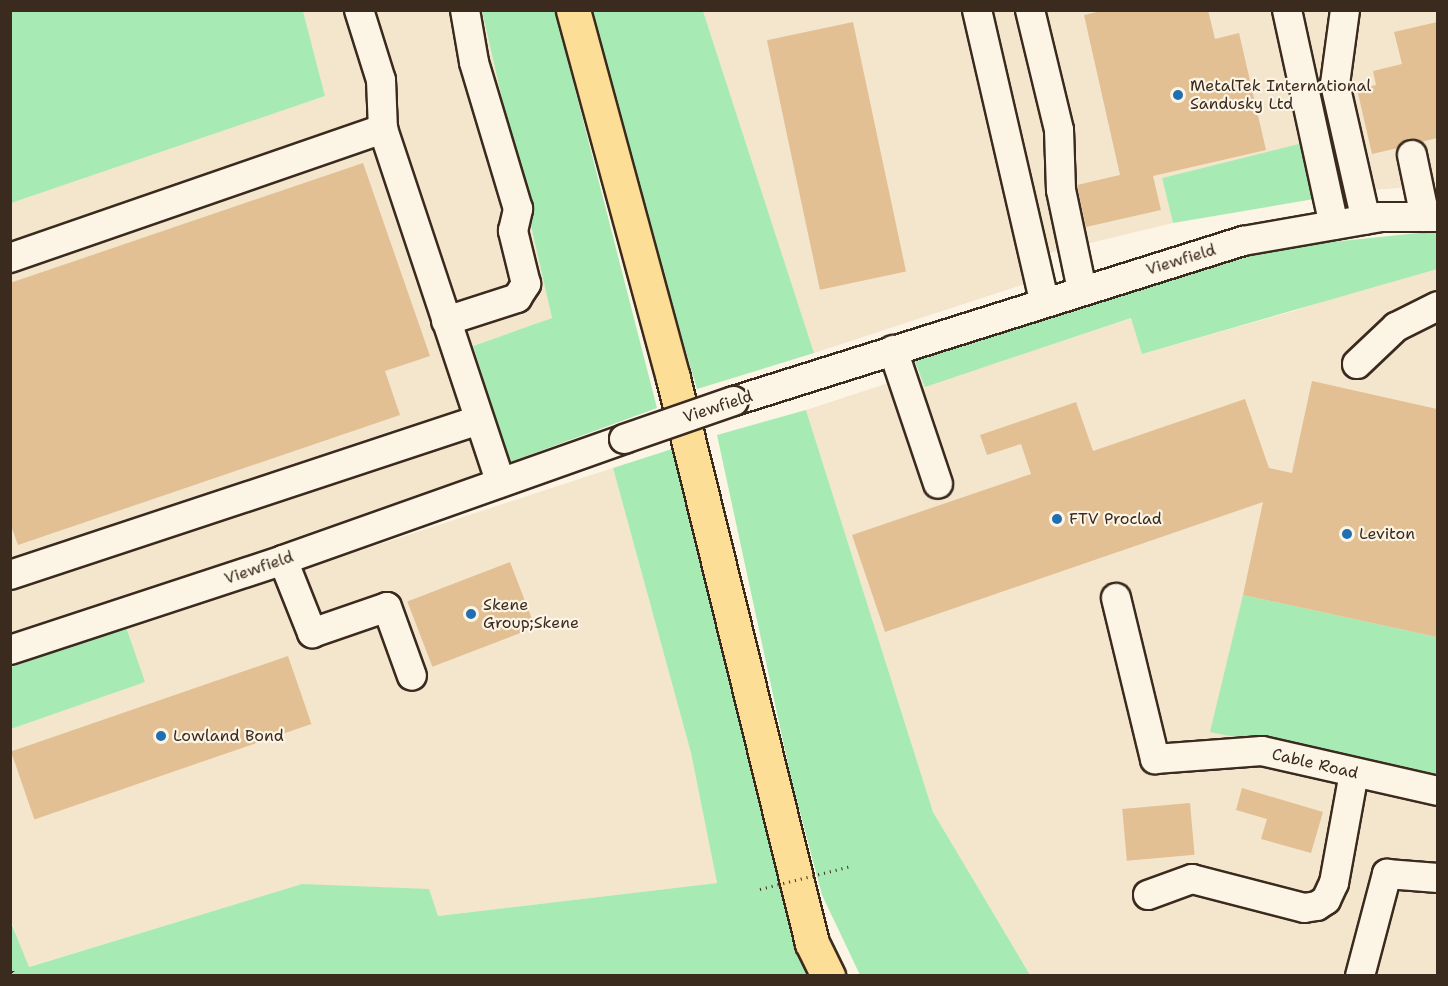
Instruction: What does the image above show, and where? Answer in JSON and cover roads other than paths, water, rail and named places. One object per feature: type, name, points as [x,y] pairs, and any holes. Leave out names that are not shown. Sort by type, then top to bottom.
[{"type":"main road","points":[[573,10],[673,378],[812,943],[828,975]]},
{"type":"main road","points":[[810,975],[812,943]]},
{"type":"street","points":[[359,10],[381,80],[383,129],[500,480]]},
{"type":"street","points":[[446,321],[517,298],[526,284],[513,231],[518,209],[474,62],[465,10]]},
{"type":"street","points":[[977,10],[1044,301]]},
{"type":"street","points":[[1030,10],[1059,130],[1062,190],[1082,290]]},
{"type":"street","points":[[1287,10],[1334,225]]},
{"type":"street","points":[[1345,10],[1335,84],[1366,220]]},
{"type":"street","points":[[10,258],[383,129]]},
{"type":"street","points":[[1412,155],[1431,217]]},
{"type":"street","name":"Viewfield","points":[[10,650],[283,560],[500,480],[734,401],[1044,301],[1243,241],[1366,220],[1431,217]]},
{"type":"street","points":[[1357,364],[1396,327],[1437,306]]},
{"type":"street","points":[[893,350],[938,484]]},
{"type":"street","points":[[10,574],[479,420]]},
{"type":"street","points":[[283,560],[312,633],[387,607],[412,676]]},
{"type":"street","name":"Cable Road","points":[[1116,598],[1155,759],[1262,752],[1437,791]]},
{"type":"street","points":[[1148,895],[1192,879],[1304,908],[1317,906],[1326,900],[1334,883],[1354,772]]},
{"type":"street","points":[[1360,975],[1387,874],[1437,878]]},
{"type":"place","name":"MetalTek International Sandusky Ltd","points":[[1178,95]]},
{"type":"place","name":"FTV Proclad","points":[[1057,519]]},
{"type":"place","name":"Leviton","points":[[1347,534]]},
{"type":"place","name":"Skene Group;Skene","points":[[471,614]]},
{"type":"place","name":"Lowland Bond","points":[[161,736]]}]
